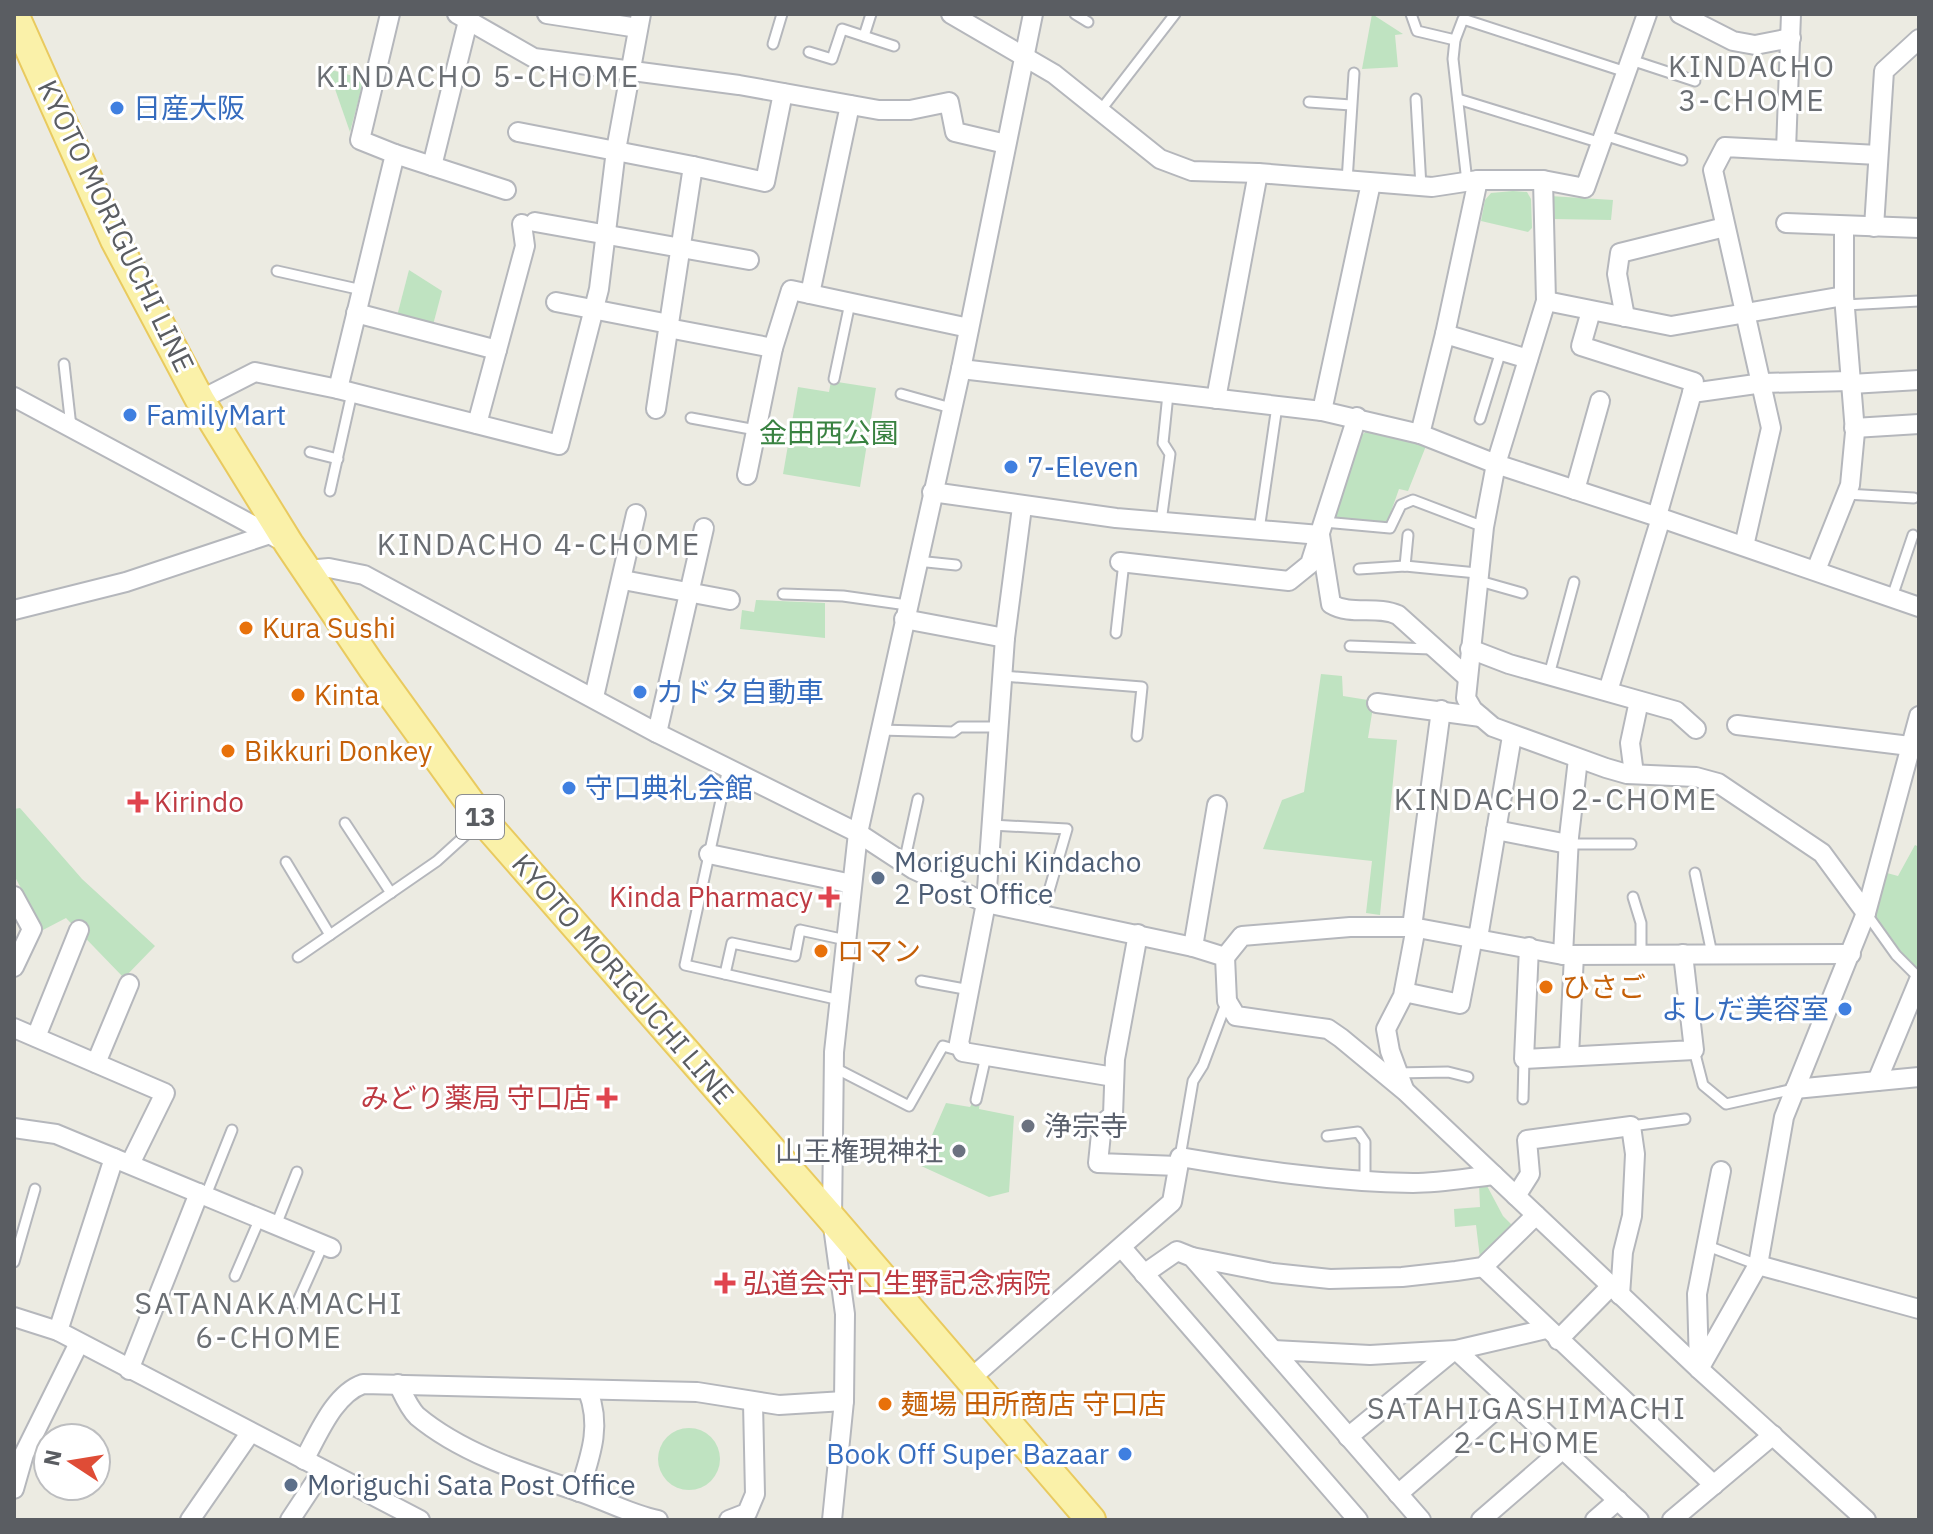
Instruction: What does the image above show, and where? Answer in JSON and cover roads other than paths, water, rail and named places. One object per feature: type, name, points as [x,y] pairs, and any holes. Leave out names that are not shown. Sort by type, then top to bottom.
[{"type":"main road","name":"KYOTO MORIGUCHI LINE","points":[[14,14],[24,62],[200,400],[279,539],[307,570],[372,667],[482,819],[1091,1520]]},
{"type":"street","points":[[390,14],[360,140],[506,190]]},
{"type":"street","points":[[200,400],[255,372],[345,391],[559,445],[594,310],[616,150],[640,21],[547,14]]},
{"type":"street","points":[[951,14],[1054,74],[1160,159],[1192,171],[1258,173],[1421,187],[1472,181],[1543,180],[1585,188],[1647,14]]},
{"type":"street","points":[[832,1520],[844,1401],[845,1314],[832,1219],[833,1067],[858,833],[961,369],[1033,14]]},
{"type":"street","points":[[1680,14],[1712,22],[1733,41],[1755,45],[1791,38]]},
{"type":"street","points":[[1786,150],[1791,14]]},
{"type":"street","points":[[432,166],[463,17],[534,58],[739,85],[879,110],[910,110],[949,102],[955,132],[1006,144]]},
{"type":"street","points":[[1874,227],[1884,71],[1919,39]]},
{"type":"street","points":[[518,132],[765,182],[783,93]]},
{"type":"street","points":[[810,294],[850,105]]},
{"type":"street","points":[[1744,546],[1771,428],[1713,170],[1725,147],[1878,155]]},
{"type":"street","points":[[345,391],[356,313],[395,154]]},
{"type":"street","points":[[656,409],[693,166]]},
{"type":"street","points":[[1216,399],[1258,173]]},
{"type":"street","points":[[1543,180],[1546,301],[1496,464],[1477,577],[1466,698],[1493,727],[1578,759],[1627,774],[1696,777],[1718,783],[1822,853],[1866,913]]},
{"type":"street","points":[[1420,434],[1445,334],[1472,181]]},
{"type":"street","points":[[1322,411],[1371,183]]},
{"type":"street","points":[[477,424],[525,246],[528,223],[606,233],[749,260]]},
{"type":"street","points":[[1786,223],[1919,228]]},
{"type":"street","points":[[1816,570],[1850,485],[1854,428],[1844,300],[1844,226]]},
{"type":"street","points":[[1625,317],[1617,274],[1620,253],[1725,227]]},
{"type":"street","points":[[747,475],[773,348],[791,290],[969,328]]},
{"type":"street","points":[[1546,301],[1671,326],[1844,300]]},
{"type":"street","points":[[556,302],[773,348]]},
{"type":"street","points":[[1591,311],[1581,346],[1694,382],[1659,517],[1608,691]]},
{"type":"street","points":[[356,313],[497,350]]},
{"type":"street","points":[[1445,334],[1528,359]]},
{"type":"street","points":[[961,369],[1357,417],[1420,434],[1496,464],[1919,607]]},
{"type":"street","points":[[1692,393],[1763,383],[1919,380]]},
{"type":"street","points":[[14,397],[279,539]]},
{"type":"street","points":[[1575,490],[1600,401]]},
{"type":"street","points":[[1122,562],[1289,581],[1310,564],[1357,417]]},
{"type":"street","points":[[1854,428],[1919,424]]},
{"type":"street","points":[[932,492],[1022,507],[1161,522],[1259,530],[1322,529]]},
{"type":"street","points":[[1022,507],[1005,638],[986,903],[959,1043],[963,1052],[1114,1077]]},
{"type":"street","points":[[594,697],[636,514]]},
{"type":"street","points":[[657,733],[704,528]]},
{"type":"street","points":[[1322,529],[1331,604],[1339,609],[1387,610],[1398,615],[1467,677]]},
{"type":"street","points":[[14,610],[279,539]]},
{"type":"street","points":[[307,570],[329,568],[364,575],[657,733],[858,833],[904,863],[986,903],[1138,934],[1225,957]]},
{"type":"street","points":[[623,580],[730,600]]},
{"type":"street","points":[[906,612],[1005,638]]},
{"type":"street","points":[[1470,649],[1509,664],[1676,711],[1696,729]]},
{"type":"street","points":[[1634,774],[1630,743],[1639,701]]},
{"type":"street","points":[[1377,703],[1481,717]]},
{"type":"street","points":[[1405,1091],[1386,1029],[1396,1014],[1404,992],[1441,710]]},
{"type":"street","points":[[1699,1369],[1758,1265],[1784,1117],[1866,913],[1919,716]]},
{"type":"street","points":[[1737,725],[1910,746]]},
{"type":"street","points":[[1404,992],[1460,1004],[1476,938],[1512,736]]},
{"type":"street","points":[[1569,1056],[1568,844],[1578,759]]},
{"type":"street","points":[[1193,947],[1217,805]]},
{"type":"street","points":[[1496,830],[1568,844]]},
{"type":"street","points":[[709,854],[852,884]]},
{"type":"street","points":[[14,896],[32,929],[14,967]]},
{"type":"street","points":[[1851,954],[1568,955],[1414,927],[1350,927],[1242,936],[1225,957],[1227,1001],[1236,1016],[1328,1029],[1405,1091],[1699,1369],[1866,1520]]},
{"type":"street","points":[[36,1037],[79,930]]},
{"type":"street","points":[[1138,934],[1115,1059],[1113,1115],[1102,1124],[1098,1163],[1179,1161],[1294,1176],[1416,1183],[1494,1175]]},
{"type":"street","points":[[1529,947],[1524,1059],[1694,1050],[1683,954]]},
{"type":"street","points":[[1877,1081],[1919,979]]},
{"type":"street","points":[[96,1063],[129,984]]},
{"type":"street","points":[[14,1028],[165,1093],[122,1161],[58,1331]]},
{"type":"street","points":[[1795,1089],[1919,1077]]},
{"type":"street","points":[[1273,1350],[1370,1355],[1454,1350],[1552,1334],[1616,1291],[1632,1216],[1635,1154],[1631,1126],[1527,1140],[1530,1174],[1516,1196]]},
{"type":"street","points":[[14,1128],[56,1134],[327,1246]]},
{"type":"street","points":[[970,1379],[1172,1202],[1179,1161]]},
{"type":"street","points":[[1699,1369],[1697,1294],[1721,1171]]},
{"type":"street","points":[[129,1370],[202,1194]]},
{"type":"street","points":[[1144,1274],[1177,1251],[1192,1257],[1273,1273],[1330,1279],[1402,1277],[1483,1267],[1536,1215]]},
{"type":"street","points":[[1122,1248],[1358,1520]]},
{"type":"street","points":[[1192,1257],[1421,1520]]},
{"type":"street","points":[[1758,1265],[1919,1309]]},
{"type":"street","points":[[1483,1267],[1714,1485]]},
{"type":"street","points":[[14,1317],[58,1331],[408,1517]]},
{"type":"street","points":[[14,1489],[24,1454],[79,1343]]},
{"type":"street","points":[[1454,1350],[1639,1520]]},
{"type":"street","points":[[1348,1437],[1454,1350]]},
{"type":"street","points":[[304,1460],[329,1415],[354,1387],[363,1384],[697,1392],[779,1405],[844,1401]]},
{"type":"street","points":[[398,1384],[415,1414],[462,1445],[508,1468],[579,1492],[636,1516],[658,1520]]},
{"type":"street","points":[[579,1492],[596,1427],[595,1408],[588,1391]]},
{"type":"street","points":[[1398,1494],[1508,1399]]},
{"type":"street","points":[[729,1520],[747,1513],[755,1494],[753,1403]]},
{"type":"street","points":[[190,1520],[250,1433]]},
{"type":"street","points":[[1672,1520],[1773,1435]]},
{"type":"street","points":[[1481,1520],[1563,1449]]},
{"type":"street","points":[[290,1520],[323,1470]]},
{"type":"street","points":[[1595,1520],[1618,1500]]},
{"type":"lane","points":[[773,44],[782,14]]},
{"type":"lane","points":[[864,36],[871,14]]},
{"type":"lane","points":[[1075,14],[1088,22]]},
{"type":"lane","points":[[1100,111],[1175,14]]},
{"type":"lane","points":[[1411,14],[1417,31],[1455,40]]},
{"type":"lane","points":[[1472,181],[1453,59],[1455,40],[1463,19],[1628,66],[1695,81]]},
{"type":"lane","points":[[809,52],[832,59],[842,29],[894,46]]},
{"type":"lane","points":[[1347,181],[1354,73]]},
{"type":"lane","points":[[1416,99],[1421,187]]},
{"type":"lane","points":[[1458,99],[1682,160]]},
{"type":"lane","points":[[1309,102],[1351,105]]},
{"type":"lane","points":[[277,271],[362,290]]},
{"type":"lane","points":[[1844,300],[1919,301]]},
{"type":"lane","points":[[834,379],[850,303]]},
{"type":"lane","points":[[1480,419],[1501,351]]},
{"type":"lane","points":[[64,364],[71,427]]},
{"type":"lane","points":[[330,491],[338,459],[345,391]]},
{"type":"lane","points":[[901,394],[951,408]]},
{"type":"lane","points":[[1161,522],[1170,454],[1163,443],[1168,394]]},
{"type":"lane","points":[[1259,530],[1277,406]]},
{"type":"lane","points":[[691,418],[756,430]]},
{"type":"lane","points":[[310,452],[338,459]]},
{"type":"lane","points":[[1846,494],[1914,498]]},
{"type":"lane","points":[[1322,529],[1390,528],[1401,505],[1413,500],[1484,527]]},
{"type":"lane","points":[[1405,566],[1408,535]]},
{"type":"lane","points":[[1892,597],[1913,535]]},
{"type":"lane","points":[[917,561],[956,565]]},
{"type":"lane","points":[[1116,633],[1122,562]]},
{"type":"lane","points":[[1359,569],[1405,566],[1477,577],[1522,593]]},
{"type":"lane","points":[[1549,675],[1574,582]]},
{"type":"lane","points":[[783,594],[843,596],[906,612]]},
{"type":"lane","points":[[1350,646],[1436,649]]},
{"type":"lane","points":[[1003,676],[1142,687],[1137,736]]},
{"type":"lane","points":[[880,730],[953,732],[960,727],[999,727]]},
{"type":"lane","points":[[728,768],[685,965],[840,1000]]},
{"type":"lane","points":[[904,863],[918,799]]},
{"type":"lane","points":[[298,957],[437,861],[482,819]]},
{"type":"lane","points":[[345,823],[391,893]]},
{"type":"lane","points":[[991,825],[1067,829],[1042,915]]},
{"type":"lane","points":[[1568,844],[1631,844]]},
{"type":"lane","points":[[286,862],[330,935]]},
{"type":"lane","points":[[1695,873],[1712,954]]},
{"type":"lane","points":[[1633,897],[1641,923],[1641,955]]},
{"type":"lane","points":[[1866,913],[1896,955],[1919,979]]},
{"type":"lane","points":[[725,974],[732,943],[795,956],[800,930],[846,940]]},
{"type":"lane","points":[[921,981],[970,990]]},
{"type":"lane","points":[[1179,1161],[1193,1081],[1203,1065],[1227,1001]]},
{"type":"lane","points":[[833,1067],[909,1106],[943,1046],[963,1052]]},
{"type":"lane","points":[[1694,1050],[1703,1085],[1726,1104],[1795,1089]]},
{"type":"lane","points":[[976,1100],[986,1056]]},
{"type":"lane","points":[[1523,1099],[1524,1059]]},
{"type":"lane","points":[[1397,1073],[1448,1072],[1468,1077]]},
{"type":"lane","points":[[1631,1126],[1685,1119]]},
{"type":"lane","points":[[202,1194],[232,1130]]},
{"type":"lane","points":[[1327,1136],[1358,1132],[1365,1142],[1365,1180]]},
{"type":"lane","points":[[235,1276],[297,1172]]},
{"type":"lane","points":[[14,1262],[35,1189]]},
{"type":"lane","points":[[14,1217],[26,1220]]},
{"type":"lane","points":[[1705,1245],[1758,1265]]},
{"type":"lane","points":[[297,1303],[327,1246]]},
{"type":"place","name":"日産大阪","points":[[117,108]]},
{"type":"place","name":"FamilyMart","points":[[130,415]]},
{"type":"place","name":"7-Eleven","points":[[1011,467]]},
{"type":"place","name":"Kura Sushi","points":[[246,628]]},
{"type":"place","name":"カドタ自動車","points":[[640,692]]},
{"type":"place","name":"Kinta","points":[[298,695]]},
{"type":"place","name":"Bikkuri Donkey","points":[[228,751]]},
{"type":"place","name":"守口典礼会館","points":[[569,788]]},
{"type":"place","name":"Kirindo","points":[[138,802]]},
{"type":"place","name":"Moriguchi Kindacho 2 Post Office","points":[[878,878]]},
{"type":"place","name":"Kinda Pharmacy","points":[[829,897]]},
{"type":"place","name":"ロマン","points":[[821,951]]},
{"type":"place","name":"ひさご","points":[[1546,987]]},
{"type":"place","name":"よしだ美容室","points":[[1845,1009]]},
{"type":"place","name":"みどり薬局 守口店","points":[[607,1098]]},
{"type":"place","name":"浄宗寺","points":[[1028,1126]]},
{"type":"place","name":"山王権現神社","points":[[959,1151]]},
{"type":"place","name":"弘道会守口生野記念病院","points":[[725,1283]]},
{"type":"place","name":"麺場 田所商店 守口店","points":[[885,1404]]},
{"type":"place","name":"Book Off Super Bazaar","points":[[1125,1454]]},
{"type":"place","name":"Moriguchi Sata Post Office","points":[[291,1485]]},
{"type":"district","name":"KINDACHO 5-CHOME","points":[[478,77]]},
{"type":"district","name":"KINDACHO 3-CHOME","points":[[1752,84]]},
{"type":"district","name":"KINDACHO 4-CHOME","points":[[539,545]]},
{"type":"district","name":"KINDACHO 2-CHOME","points":[[1556,800]]},
{"type":"district","name":"SATANAKAMACHI 6-CHOME","points":[[269,1321]]},
{"type":"district","name":"SATAHIGASHIMACHI 2-CHOME","points":[[1527,1426]]},
{"type":"park label","name":"金田西公園","points":[[829,433]]}]
